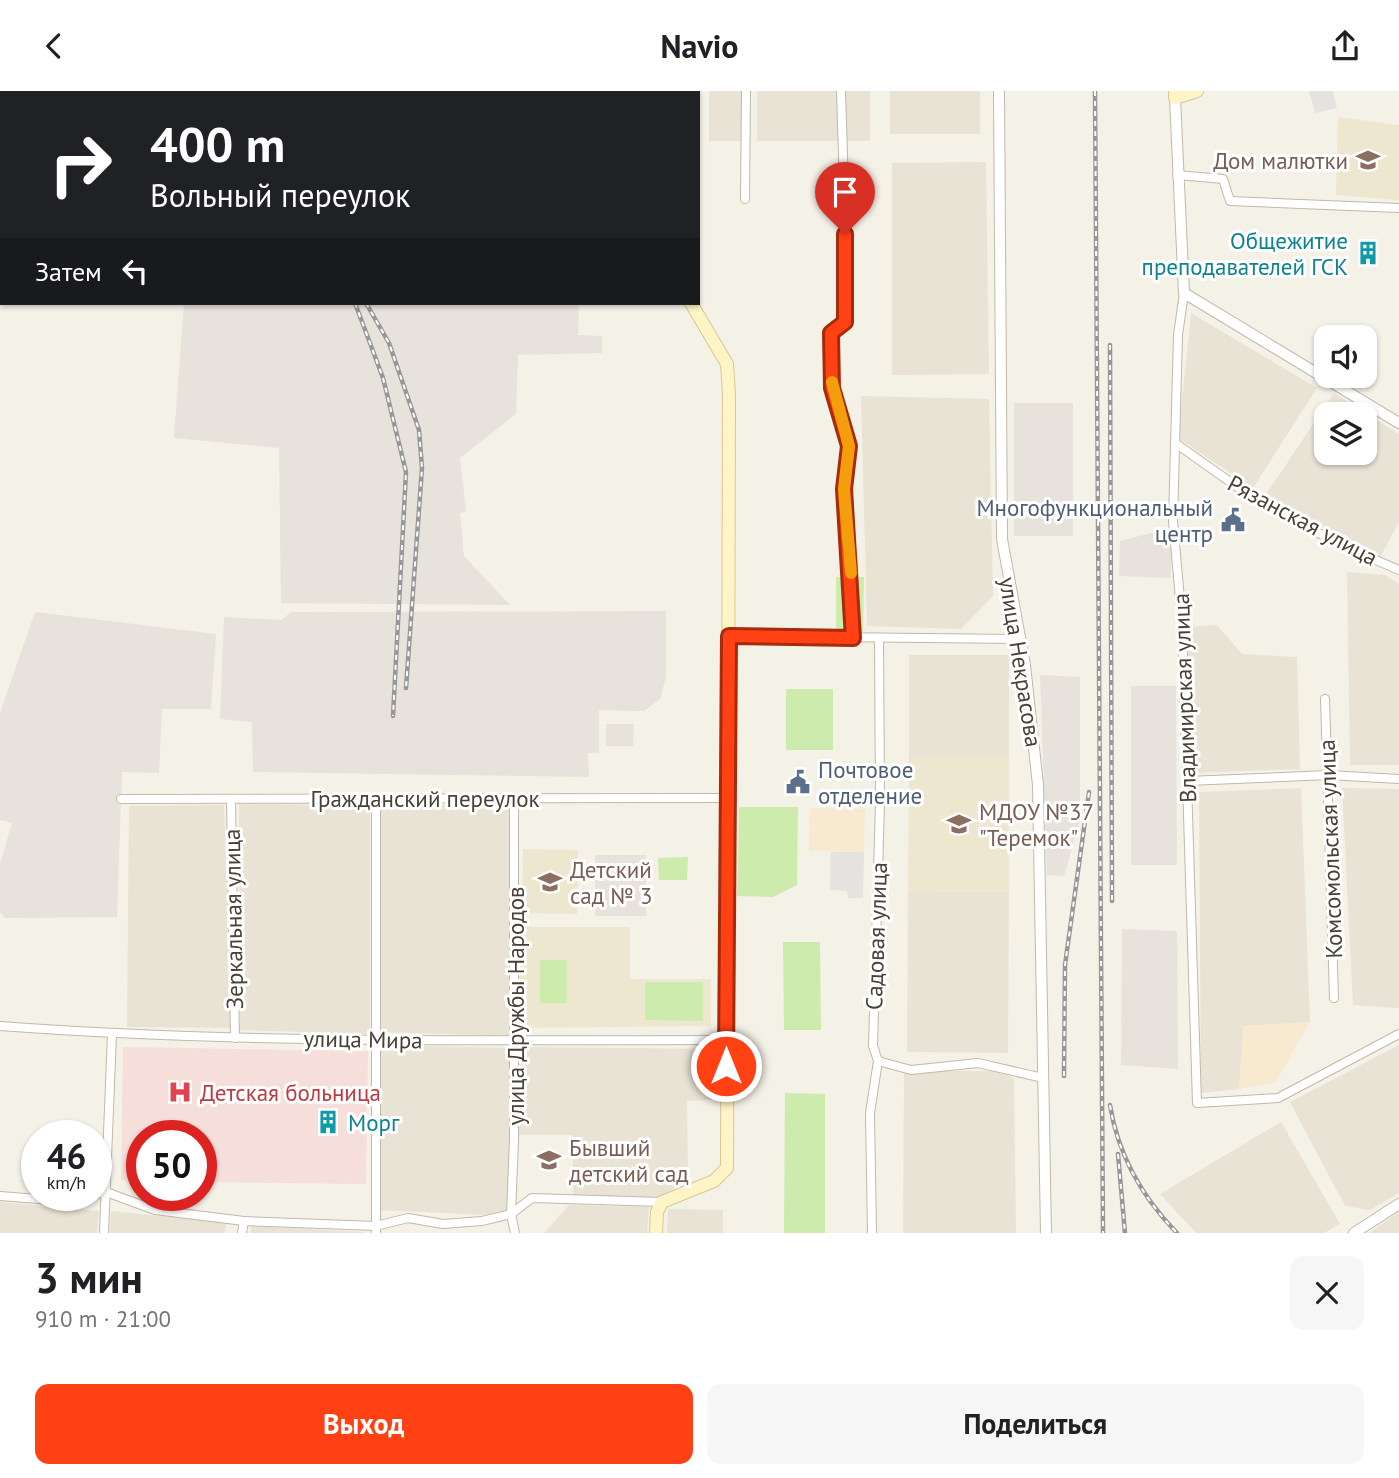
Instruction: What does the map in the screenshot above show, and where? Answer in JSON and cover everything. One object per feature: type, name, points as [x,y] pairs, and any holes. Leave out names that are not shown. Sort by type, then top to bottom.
[{"type":"main road","points":[[1175,94],[1197,91]]},
{"type":"main road","points":[[656,1233],[660,1207],[714,1181],[727,1168],[727,364],[692,305]]},
{"type":"street","points":[[745,199],[746,91]]},
{"type":"street","points":[[841,91],[847,282],[845,322],[831,333],[832,388],[849,446],[844,489],[853,638]]},
{"type":"street","name":"улица Некрасова","points":[[999,91],[1002,539],[1019,639],[1038,785],[1046,1233]]},
{"type":"street","points":[[1175,94],[1184,293],[1399,423]]},
{"type":"street","points":[[1177,175],[1223,179],[1230,201],[1399,208]]},
{"type":"street","name":"Владимирская улица","points":[[1184,293],[1178,335],[1173,521],[1182,622],[1197,1103],[1278,1098],[1399,1034]]},
{"type":"street","name":"Рязанская улица","points":[[1175,443],[1253,498],[1341,545],[1399,570]]},
{"type":"street","points":[[729,636],[1019,639]]},
{"type":"street","name":"Садовая улица","points":[[872,1233],[870,1113],[878,1061],[873,1046],[873,953],[878,907],[880,829],[879,638]]},
{"type":"street","name":"Комсомольская улица","points":[[1325,699],[1334,998]]},
{"type":"street","points":[[1187,781],[1329,775],[1399,779]]},
{"type":"street","name":"улица Дружбы Народов","points":[[514,797],[515,1041],[511,1214],[515,1233]]},
{"type":"street","name":"Гражданский переулок","points":[[121,799],[729,798]]},
{"type":"street","name":"Зеркальная улица","points":[[231,800],[235,1038]]},
{"type":"street","points":[[376,800],[373,1038],[376,1229]]},
{"type":"street","name":"улица Мира","points":[[0,1025],[112,1034],[235,1038],[726,1040]]},
{"type":"street","points":[[109,1120],[112,1034]]},
{"type":"street","points":[[878,1061],[911,1070],[978,1063],[1043,1078]]},
{"type":"street","points":[[112,1194],[155,1210],[244,1221],[376,1229],[408,1218],[443,1224],[482,1221],[511,1214],[532,1198],[660,1207]]},
{"type":"street","points":[[0,1196],[21,1198]]},
{"type":"street","points":[[1354,1233],[1399,1204]]},
{"type":"street","points":[[104,1233],[105,1211]]},
{"type":"street","points":[[242,1233],[244,1221]]},
{"type":"shaded area","points":[[709,91],[742,91],[742,141],[709,141]]},
{"type":"shaded area","points":[[757,91],[870,91],[870,141],[757,141]]},
{"type":"shaded area","points":[[890,91],[980,91],[980,134],[890,134]]},
{"type":"shaded area","points":[[1309,91],[1333,91],[1337,108],[1315,113]]},
{"type":"shaded area","name":"Дом малютки","points":[[1338,117],[1399,125],[1399,200],[1336,195]]},
{"type":"shaded area","points":[[986,162],[989,374],[892,375],[892,163]]},
{"type":"shaded area","points":[[184,305],[579,305],[578,335],[602,336],[602,353],[518,355],[516,414],[460,458],[466,512],[460,513],[464,556],[510,605],[281,603],[279,448],[174,438]]},
{"type":"shaded area","points":[[1191,313],[1317,388],[1253,488],[1178,438]]},
{"type":"shaded area","points":[[1334,393],[1348,402],[1328,402]]},
{"type":"shaded area","points":[[861,396],[989,399],[993,596],[961,629],[867,626]]},
{"type":"shaded area","points":[[1014,403],[1073,403],[1073,536],[1014,536]]},
{"type":"shaded area","points":[[1377,420],[1399,434],[1399,522],[1380,557],[1265,496],[1314,423],[1314,465],[1377,465]]},
{"type":"shaded area","points":[[1171,528],[1171,578],[1119,576],[1120,541]]},
{"type":"shaded area","points":[[1347,572],[1385,575],[1399,584],[1399,765],[1350,765]]},
{"type":"shaded area","points":[[666,611],[666,677],[660,699],[644,711],[599,710],[599,753],[588,753],[589,777],[253,772],[252,722],[220,719],[224,617],[281,620],[291,612]]},
{"type":"shaded area","points":[[35,612],[216,634],[211,709],[162,709],[159,773],[122,772],[117,917],[5,918],[0,912],[0,864],[12,823],[0,820],[0,713]]},
{"type":"shaded area","points":[[1217,625],[1242,654],[1297,657],[1300,769],[1193,773],[1186,627]]},
{"type":"shaded area","points":[[909,655],[1009,655],[1009,757],[909,757]]},
{"type":"shaded area","points":[[1040,675],[1080,677],[1080,821],[1064,876],[1047,875]]},
{"type":"shaded area","points":[[1131,686],[1176,686],[1177,865],[1131,865]]},
{"type":"shaded area","points":[[606,724],[634,724],[633,746],[606,746]]},
{"type":"shaded area","name":"МДОУ №37 \"Теремок\"","points":[[909,757],[1009,757],[1009,892],[908,891]]},
{"type":"shaded area","points":[[1301,788],[1310,1022],[1244,1026],[1239,1089],[1201,1093],[1199,792]]},
{"type":"shaded area","points":[[1342,788],[1399,789],[1399,1008],[1353,1005]]},
{"type":"shaded area","points":[[239,804],[370,805],[370,1034],[240,1030]]},
{"type":"shaded area","points":[[381,804],[512,806],[509,1036],[379,1032]]},
{"type":"shaded area","points":[[224,805],[232,1028],[127,1027],[129,806]]},
{"type":"shaded area","points":[[810,808],[865,809],[864,852],[809,851]]},
{"type":"shaded area","name":"Детский сад № 3","points":[[523,849],[578,850],[577,914],[522,913]]},
{"type":"shaded area","points":[[831,852],[864,852],[863,898],[848,898],[847,891],[830,890]]},
{"type":"shaded area","points":[[595,855],[646,855],[646,916],[595,916]]},
{"type":"shaded area","points":[[908,891],[1009,892],[1008,1053],[907,1052]]},
{"type":"shaded area","points":[[517,927],[630,927],[630,979],[711,979],[711,1026],[517,1028]]},
{"type":"shaded area","points":[[1122,929],[1177,931],[1178,1069],[1121,1065]]},
{"type":"shaded area","points":[[1310,1022],[1276,1082],[1239,1089],[1243,1026]]},
{"type":"shaded area","points":[[379,1045],[511,1048],[511,1216],[377,1210]]},
{"type":"shaded area","points":[[1399,1045],[1399,1193],[1370,1210],[1345,1206],[1290,1102]]},
{"type":"shaded area","points":[[123,1047],[368,1051],[366,1184],[217,1182],[217,1120],[126,1120],[126,1180],[121,1180]]},
{"type":"shaded area","points":[[520,1047],[720,1049],[718,1100],[687,1101],[688,1179],[661,1197],[573,1198],[573,1135],[519,1135]]},
{"type":"shaded area","points":[[904,1071],[1002,1071],[1014,1079],[1016,1233],[903,1233]]},
{"type":"shaded area","points":[[1281,1122],[1340,1224],[1324,1233],[1196,1233],[1160,1194]]},
{"type":"shaded area","points":[[0,1202],[21,1204],[21,1211],[99,1211],[97,1233],[0,1233]]},
{"type":"shaded area","points":[[569,1205],[649,1207],[647,1233],[544,1233]]},
{"type":"shaded area","points":[[668,1209],[723,1210],[723,1233],[667,1233]]},
{"type":"shaded area","points":[[111,1211],[226,1223],[225,1233],[110,1233]]},
{"type":"shaded area","points":[[1398,1213],[1399,1233],[1369,1233]]},
{"type":"shaded area","points":[[251,1226],[363,1232],[251,1233]]},
{"type":"green space","points":[[836,577],[864,577],[863,635],[836,635]]},
{"type":"green space","points":[[786,689],[833,689],[833,750],[786,750]]},
{"type":"green space","points":[[739,807],[798,807],[797,885],[773,897],[737,896]]},
{"type":"green space","points":[[688,857],[687,880],[659,880],[658,858]]},
{"type":"green space","points":[[783,942],[820,942],[821,1030],[784,1030]]},
{"type":"green space","points":[[540,960],[567,960],[567,1003],[540,1003]]},
{"type":"green space","points":[[645,982],[703,982],[703,1021],[645,1020]]},
{"type":"green space","points":[[785,1093],[825,1094],[825,1233],[784,1233]]},
{"type":"railway","points":[[1095,91],[1103,1233]]},
{"type":"railway","points":[[356,305],[383,378],[406,472],[393,716]]},
{"type":"railway","points":[[367,305],[389,343],[419,430],[422,468],[406,688]]},
{"type":"railway","points":[[1110,345],[1112,901]]},
{"type":"railway","points":[[1064,1076],[1065,965],[1089,792]]},
{"type":"railway","points":[[1110,1105],[1119,1141],[1133,1174],[1153,1205],[1177,1233]]},
{"type":"railway","points":[[1118,1154],[1125,1233]]},
{"type":"slow traffic","points":[[832,382],[849,446],[844,489],[851,573]]},
{"type":"place","name":"Дом малютки","points":[[1368,160]]},
{"type":"place","name":"Общежитие преподавателей ГСК","points":[[1368,253]]},
{"type":"place","name":"Многофункциональный центр","points":[[1233,520]]},
{"type":"place","name":"Почтовое отделение","points":[[798,782]]},
{"type":"place","name":"МДОУ №37 \"Теремок\"","points":[[959,824]]},
{"type":"place","name":"Детский сад № 3","points":[[550,882]]},
{"type":"place","name":"Детская больница","points":[[180,1092]]},
{"type":"place","name":"Морг","points":[[328,1122]]},
{"type":"place","name":"Бывший детский сад","points":[[549,1160]]},
{"type":"route","points":[[726,1066],[729,636],[853,638],[844,489],[849,446],[832,388],[831,333],[845,322],[845,234]]}]
